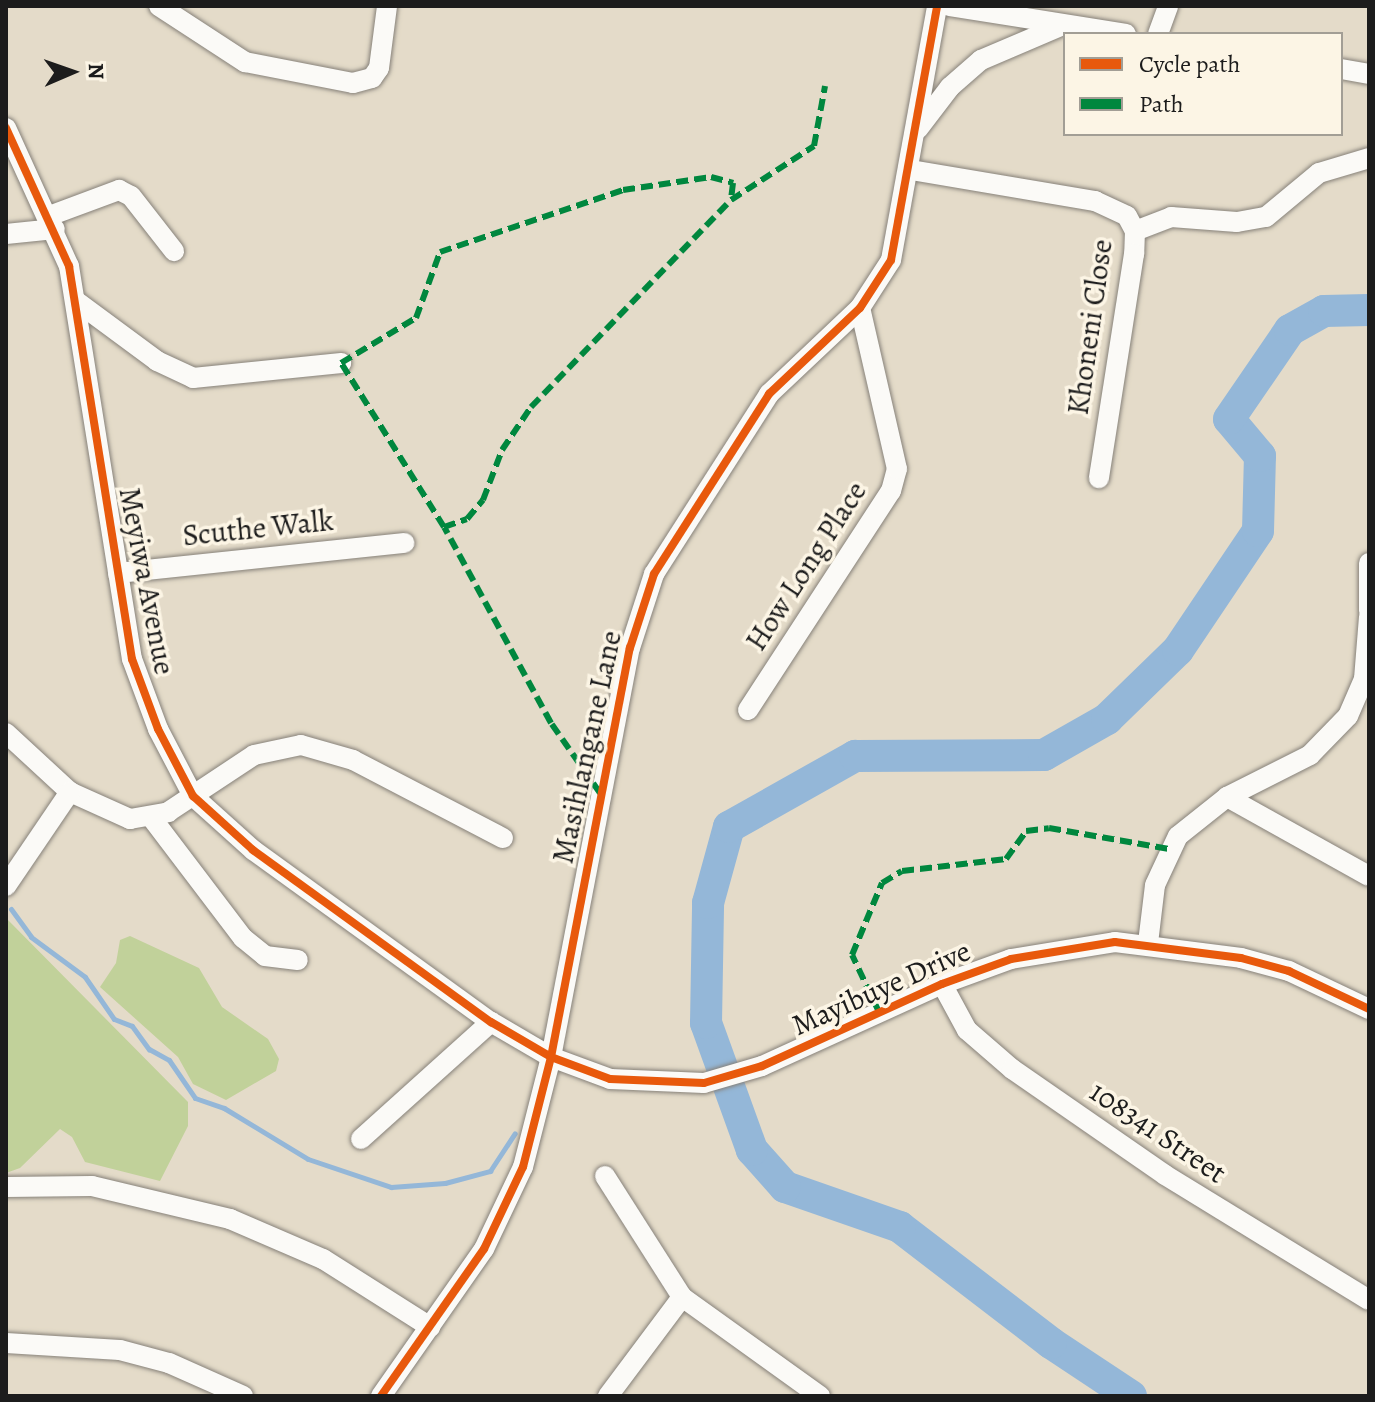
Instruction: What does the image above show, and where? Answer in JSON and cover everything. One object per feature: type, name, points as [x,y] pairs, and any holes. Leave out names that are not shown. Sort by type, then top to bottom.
[{"type":"street","points":[[159,6],[245,62],[353,83],[372,78],[379,68],[387,6]]},
{"type":"street","name":"Masihlangane Lane","points":[[381,1396],[430,1327],[509,1203],[532,1138],[551,1057],[630,648],[654,574],[769,394],[860,308],[891,260],[911,170],[937,6]]},
{"type":"street","points":[[950,6],[1112,32]]},
{"type":"street","points":[[1159,32],[1168,6]]},
{"type":"street","points":[[916,133],[950,87],[981,60],[1063,25]]},
{"type":"street","points":[[1343,69],[1369,74]]},
{"type":"street","name":"Meyiwa Avenue","points":[[6,128],[52,223],[76,301],[132,659],[145,698],[193,796],[253,850],[491,1022],[551,1057]]},
{"type":"street","points":[[1135,231],[1171,217],[1237,222],[1266,217],[1319,173],[1369,158]]},
{"type":"street","name":"Khoneni Close","points":[[911,170],[1095,201],[1127,216],[1135,231],[1099,478]]},
{"type":"street","points":[[6,234],[52,223],[119,190],[131,196],[174,251]]},
{"type":"street","points":[[76,301],[157,361],[193,378],[341,363]]},
{"type":"street","name":"How Long Place","points":[[748,710],[891,491],[897,469],[860,308]]},
{"type":"street","name":"Scuthe Walk","points":[[118,573],[404,543]]},
{"type":"street","points":[[1369,563],[1369,611]]},
{"type":"street","points":[[1148,943],[1155,885],[1169,849],[1192,822],[1227,797],[1310,755],[1348,716],[1364,679],[1369,617]]},
{"type":"street","points":[[6,733],[70,792],[111,815],[151,817],[193,796],[254,755],[301,745],[353,760],[503,838]]},
{"type":"street","points":[[6,886],[70,792]]},
{"type":"street","points":[[1227,797],[1369,876]]},
{"type":"street","points":[[151,817],[243,938],[265,956],[298,960]]},
{"type":"street","name":"Mayibuye Drive","points":[[551,1057],[610,1079],[704,1083],[762,1066],[942,984],[1043,950],[1148,943],[1289,971],[1369,1009]]},
{"type":"street","name":"108341 Street","points":[[942,984],[967,1030],[1012,1069],[1165,1175],[1369,1300]]},
{"type":"street","points":[[361,1139],[491,1022]]},
{"type":"street","points":[[605,1176],[682,1297],[820,1396]]},
{"type":"street","points":[[6,1187],[92,1186],[230,1219],[323,1259],[430,1327]]},
{"type":"street","points":[[608,1396],[682,1297]]},
{"type":"street","points":[[6,1343],[120,1350],[169,1363],[243,1396]]},
{"type":"green space","points":[[6,918],[188,1102],[188,1126],[160,1181],[85,1162],[72,1137],[60,1129],[20,1168],[6,1173]]},
{"type":"green space","points":[[130,936],[199,968],[222,1007],[268,1039],[279,1059],[276,1071],[226,1100],[193,1084],[178,1057],[100,987],[116,963],[120,940]]},
{"type":"waterway","points":[[1131,1396],[1051,1343],[900,1227],[785,1187],[752,1150],[706,1023],[708,903],[729,827],[855,756],[1044,755],[1107,719],[1178,650],[1258,531],[1260,456],[1229,419],[1290,330],[1324,311],[1369,310]]},
{"type":"waterway","points":[[11,909],[31,937],[85,977],[114,1019],[132,1026],[149,1049],[169,1060],[195,1098],[224,1108],[308,1159],[391,1187],[445,1183],[490,1171],[515,1133]]},
{"type":"marked path","points":[[444,527],[467,519],[483,500],[502,450],[531,407],[731,200],[814,146],[825,86]]},
{"type":"marked path","points":[[600,793],[551,723],[444,527],[341,363],[416,318],[440,252],[623,190],[711,177],[733,183],[731,200]]},
{"type":"marked path","points":[[879,1012],[852,955],[882,883],[902,871],[1006,859],[1026,831],[1049,828],[1169,849]]},
{"type":"cycle path","points":[[381,1396],[484,1249],[523,1167],[551,1057],[630,648],[654,574],[769,394],[860,308],[891,260],[937,6]]},
{"type":"cycle path","points":[[6,128],[69,266],[132,659],[158,729],[193,796],[253,850],[491,1022],[551,1057],[610,1079],[704,1083],[762,1066],[942,984],[1011,959],[1115,942],[1241,958],[1289,971],[1369,1009]]}]
